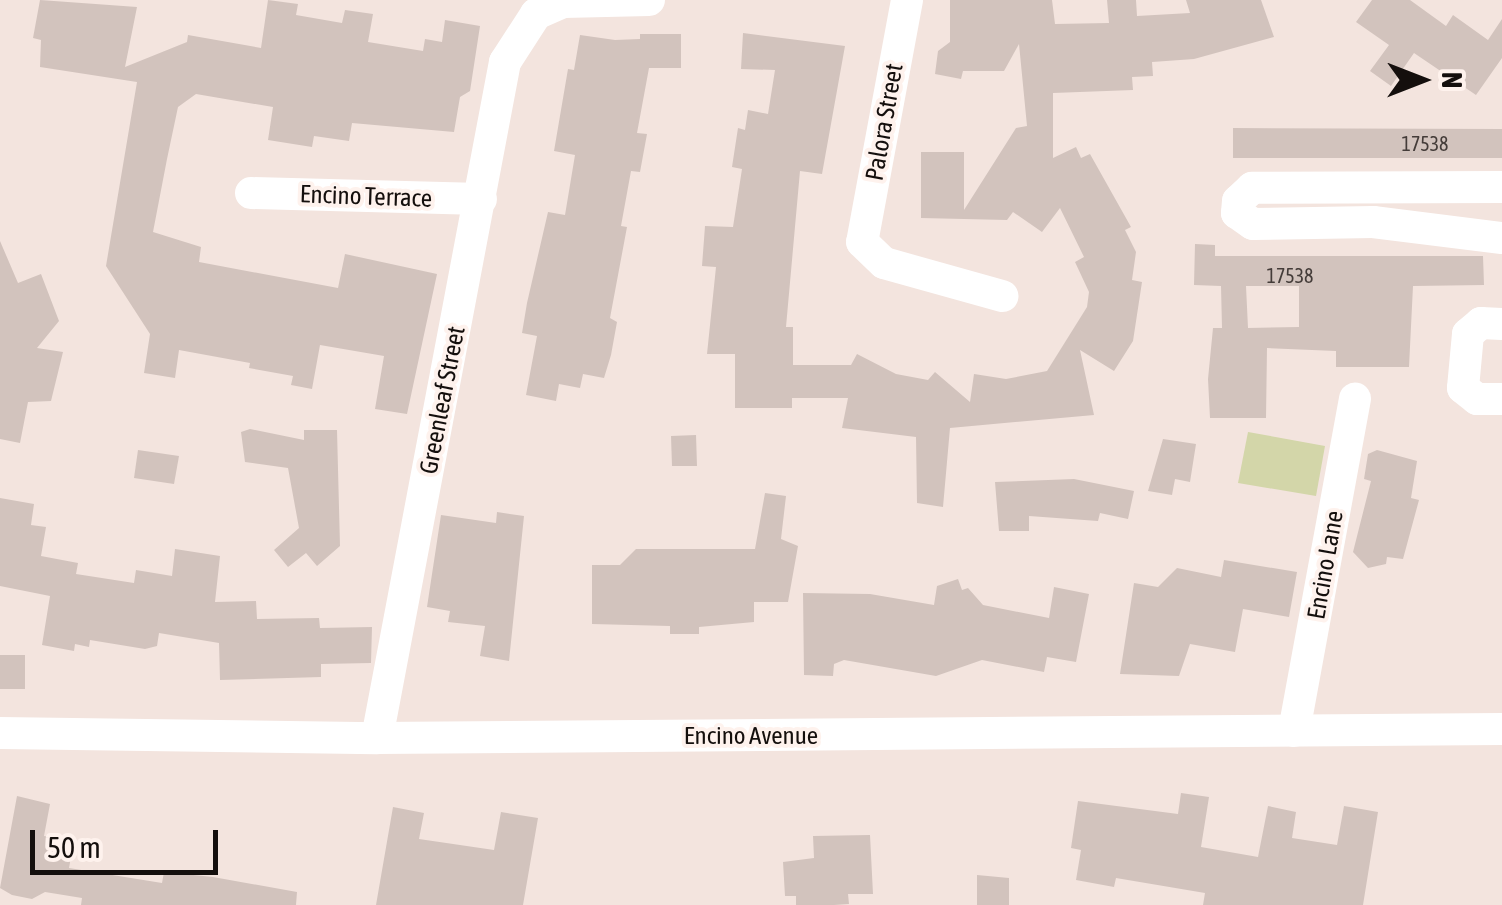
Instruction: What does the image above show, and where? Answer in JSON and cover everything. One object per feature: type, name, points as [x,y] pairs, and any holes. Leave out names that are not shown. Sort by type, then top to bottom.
[{"type":"street","name":"Greenleaf Street","points":[[377,738],[482,200],[505,62],[536,14],[563,2],[649,0]]},
{"type":"street","name":"Palora Street","points":[[907,0],[862,242],[884,264],[1002,296]]},
{"type":"street","points":[[1374,187],[1374,222]]},
{"type":"street","points":[[1502,187],[1252,188],[1238,201],[1238,213],[1253,224],[1374,222],[1502,238]]},
{"type":"street","name":"Encino Terrace","points":[[251,193],[482,200]]},
{"type":"street","points":[[1502,324],[1482,322],[1468,334],[1462,388],[1477,399],[1502,399]]},
{"type":"street","name":"Encino Lane","points":[[1294,731],[1354,399]]},
{"type":"street","name":"Encino Avenue","points":[[0,733],[377,738],[1502,729]]},
{"type":"green space","points":[[1248,432],[1325,446],[1316,496],[1238,483]]},
{"type":"building","points":[[40,0],[137,7],[125,67],[187,42],[188,35],[261,48],[268,0],[298,4],[296,15],[342,23],[345,10],[373,14],[368,42],[423,51],[425,39],[442,42],[445,20],[480,26],[470,91],[460,97],[454,132],[352,123],[349,141],[314,136],[312,147],[268,140],[273,107],[196,94],[178,107],[153,232],[201,247],[199,262],[338,288],[345,254],[437,274],[407,414],[375,409],[384,356],[320,345],[312,389],[291,385],[293,376],[249,368],[250,363],[179,350],[175,378],[144,373],[150,334],[106,266],[137,82],[40,67],[41,40],[33,38]]},
{"type":"building","points":[[950,0],[1052,0],[1055,24],[1109,23],[1107,0],[1136,0],[1137,16],[1190,13],[1186,0],[1261,0],[1274,37],[1194,59],[1152,62],[1153,76],[1132,77],[1133,90],[1053,93],[1053,158],[1076,147],[1081,158],[1090,154],[1131,227],[1125,230],[1136,252],[1132,280],[1142,282],[1133,341],[1114,371],[1080,350],[1094,415],[950,428],[943,507],[917,503],[916,437],[842,428],[848,398],[792,398],[792,408],[735,408],[735,354],[707,354],[716,267],[702,266],[705,226],[733,227],[742,169],[732,167],[738,128],[745,130],[748,110],[768,114],[775,70],[741,69],[743,33],[845,46],[822,174],[800,171],[786,327],[793,327],[793,365],[851,365],[857,354],[896,374],[928,380],[935,372],[970,402],[974,374],[1006,379],[1047,371],[1087,307],[1089,292],[1075,262],[1084,257],[1060,208],[1042,232],[1013,212],[1007,220],[921,218],[921,152],[964,152],[964,210],[1016,128],[1027,126],[1019,44],[1004,71],[963,71],[961,79],[935,74],[938,51],[950,42]]},
{"type":"building","points":[[1372,0],[1410,0],[1446,26],[1453,15],[1488,40],[1502,19],[1502,58],[1476,95],[1414,53],[1391,86],[1370,71],[1389,45],[1356,22]]},
{"type":"building","points":[[640,34],[681,34],[681,68],[649,68],[637,133],[647,134],[640,172],[631,171],[621,226],[627,227],[610,318],[617,322],[604,378],[583,374],[580,388],[559,384],[556,401],[526,395],[537,336],[522,333],[527,303],[548,212],[565,215],[575,155],[554,151],[568,69],[574,70],[580,35],[615,40],[640,39]]},
{"type":"building","points":[[1233,128],[1502,129],[1502,158],[1233,158]]},
{"type":"building","points":[[0,241],[18,283],[41,274],[59,321],[37,348],[63,352],[51,401],[28,402],[20,443],[0,439]]},
{"type":"building","points":[[1195,244],[1215,245],[1215,256],[1483,256],[1484,285],[1413,286],[1409,367],[1336,367],[1336,351],[1267,348],[1266,418],[1210,418],[1208,379],[1213,328],[1222,328],[1221,286],[1194,285]],"holes":[[[1246,286],[1299,286],[1299,327],[1248,328]]]},
{"type":"building","points":[[250,429],[304,440],[304,430],[337,430],[340,546],[317,566],[306,553],[288,567],[274,550],[299,528],[288,468],[245,462],[241,432]]},
{"type":"building","points":[[696,435],[697,466],[672,466],[671,436]]},
{"type":"building","points":[[1163,439],[1196,444],[1190,482],[1175,479],[1172,495],[1148,491]]},
{"type":"building","points":[[138,450],[179,456],[174,484],[134,478]]},
{"type":"building","points":[[1377,450],[1417,461],[1411,498],[1419,500],[1403,559],[1387,557],[1386,564],[1368,568],[1353,552],[1371,481],[1364,479],[1368,454]]},
{"type":"building","points":[[1074,479],[1134,491],[1128,519],[1100,513],[1098,521],[1029,516],[1029,531],[999,531],[995,482]]},
{"type":"building","points":[[765,493],[786,496],[781,539],[798,546],[788,602],[754,602],[754,622],[699,627],[699,634],[670,634],[670,626],[592,624],[592,565],[620,565],[636,549],[755,549]]},
{"type":"building","points":[[0,498],[34,504],[31,525],[46,527],[41,556],[78,563],[76,574],[134,583],[136,570],[172,576],[175,549],[220,556],[215,602],[256,601],[257,619],[319,618],[320,628],[372,627],[371,663],[321,664],[321,677],[220,680],[219,643],[159,633],[157,646],[145,649],[90,640],[89,647],[75,644],[74,651],[42,645],[50,596],[0,586]]},
{"type":"building","points":[[497,512],[524,516],[509,661],[480,656],[485,626],[448,622],[450,611],[427,607],[441,515],[496,523]]},
{"type":"building","points":[[1224,560],[1297,572],[1289,617],[1243,609],[1235,652],[1190,644],[1179,676],[1120,674],[1134,583],[1158,587],[1177,568],[1221,577]]},
{"type":"building","points":[[958,579],[962,590],[968,588],[983,605],[1049,618],[1054,587],[1089,594],[1076,662],[1047,657],[1044,672],[982,660],[936,676],[844,660],[834,664],[833,676],[804,675],[803,593],[870,594],[934,605],[937,586]]},
{"type":"building","points":[[0,655],[25,655],[25,689],[0,689]]},
{"type":"building","points":[[1181,793],[1209,797],[1201,847],[1258,857],[1268,806],[1296,812],[1292,838],[1337,845],[1344,806],[1378,812],[1363,905],[1203,905],[1205,893],[1116,878],[1114,887],[1076,880],[1081,850],[1071,848],[1078,801],[1178,814]]},
{"type":"building","points":[[17,796],[50,804],[44,836],[74,841],[69,868],[162,883],[164,872],[213,877],[297,892],[296,905],[81,905],[82,898],[45,892],[32,899],[12,895],[0,888]]},
{"type":"building","points":[[393,807],[424,813],[419,839],[494,850],[501,812],[538,818],[523,905],[376,905]]},
{"type":"building","points":[[870,835],[873,894],[848,894],[849,904],[834,905],[796,905],[796,896],[785,896],[783,862],[814,858],[813,836]]},
{"type":"building","points":[[977,875],[1009,878],[1009,905],[977,905]]}]
